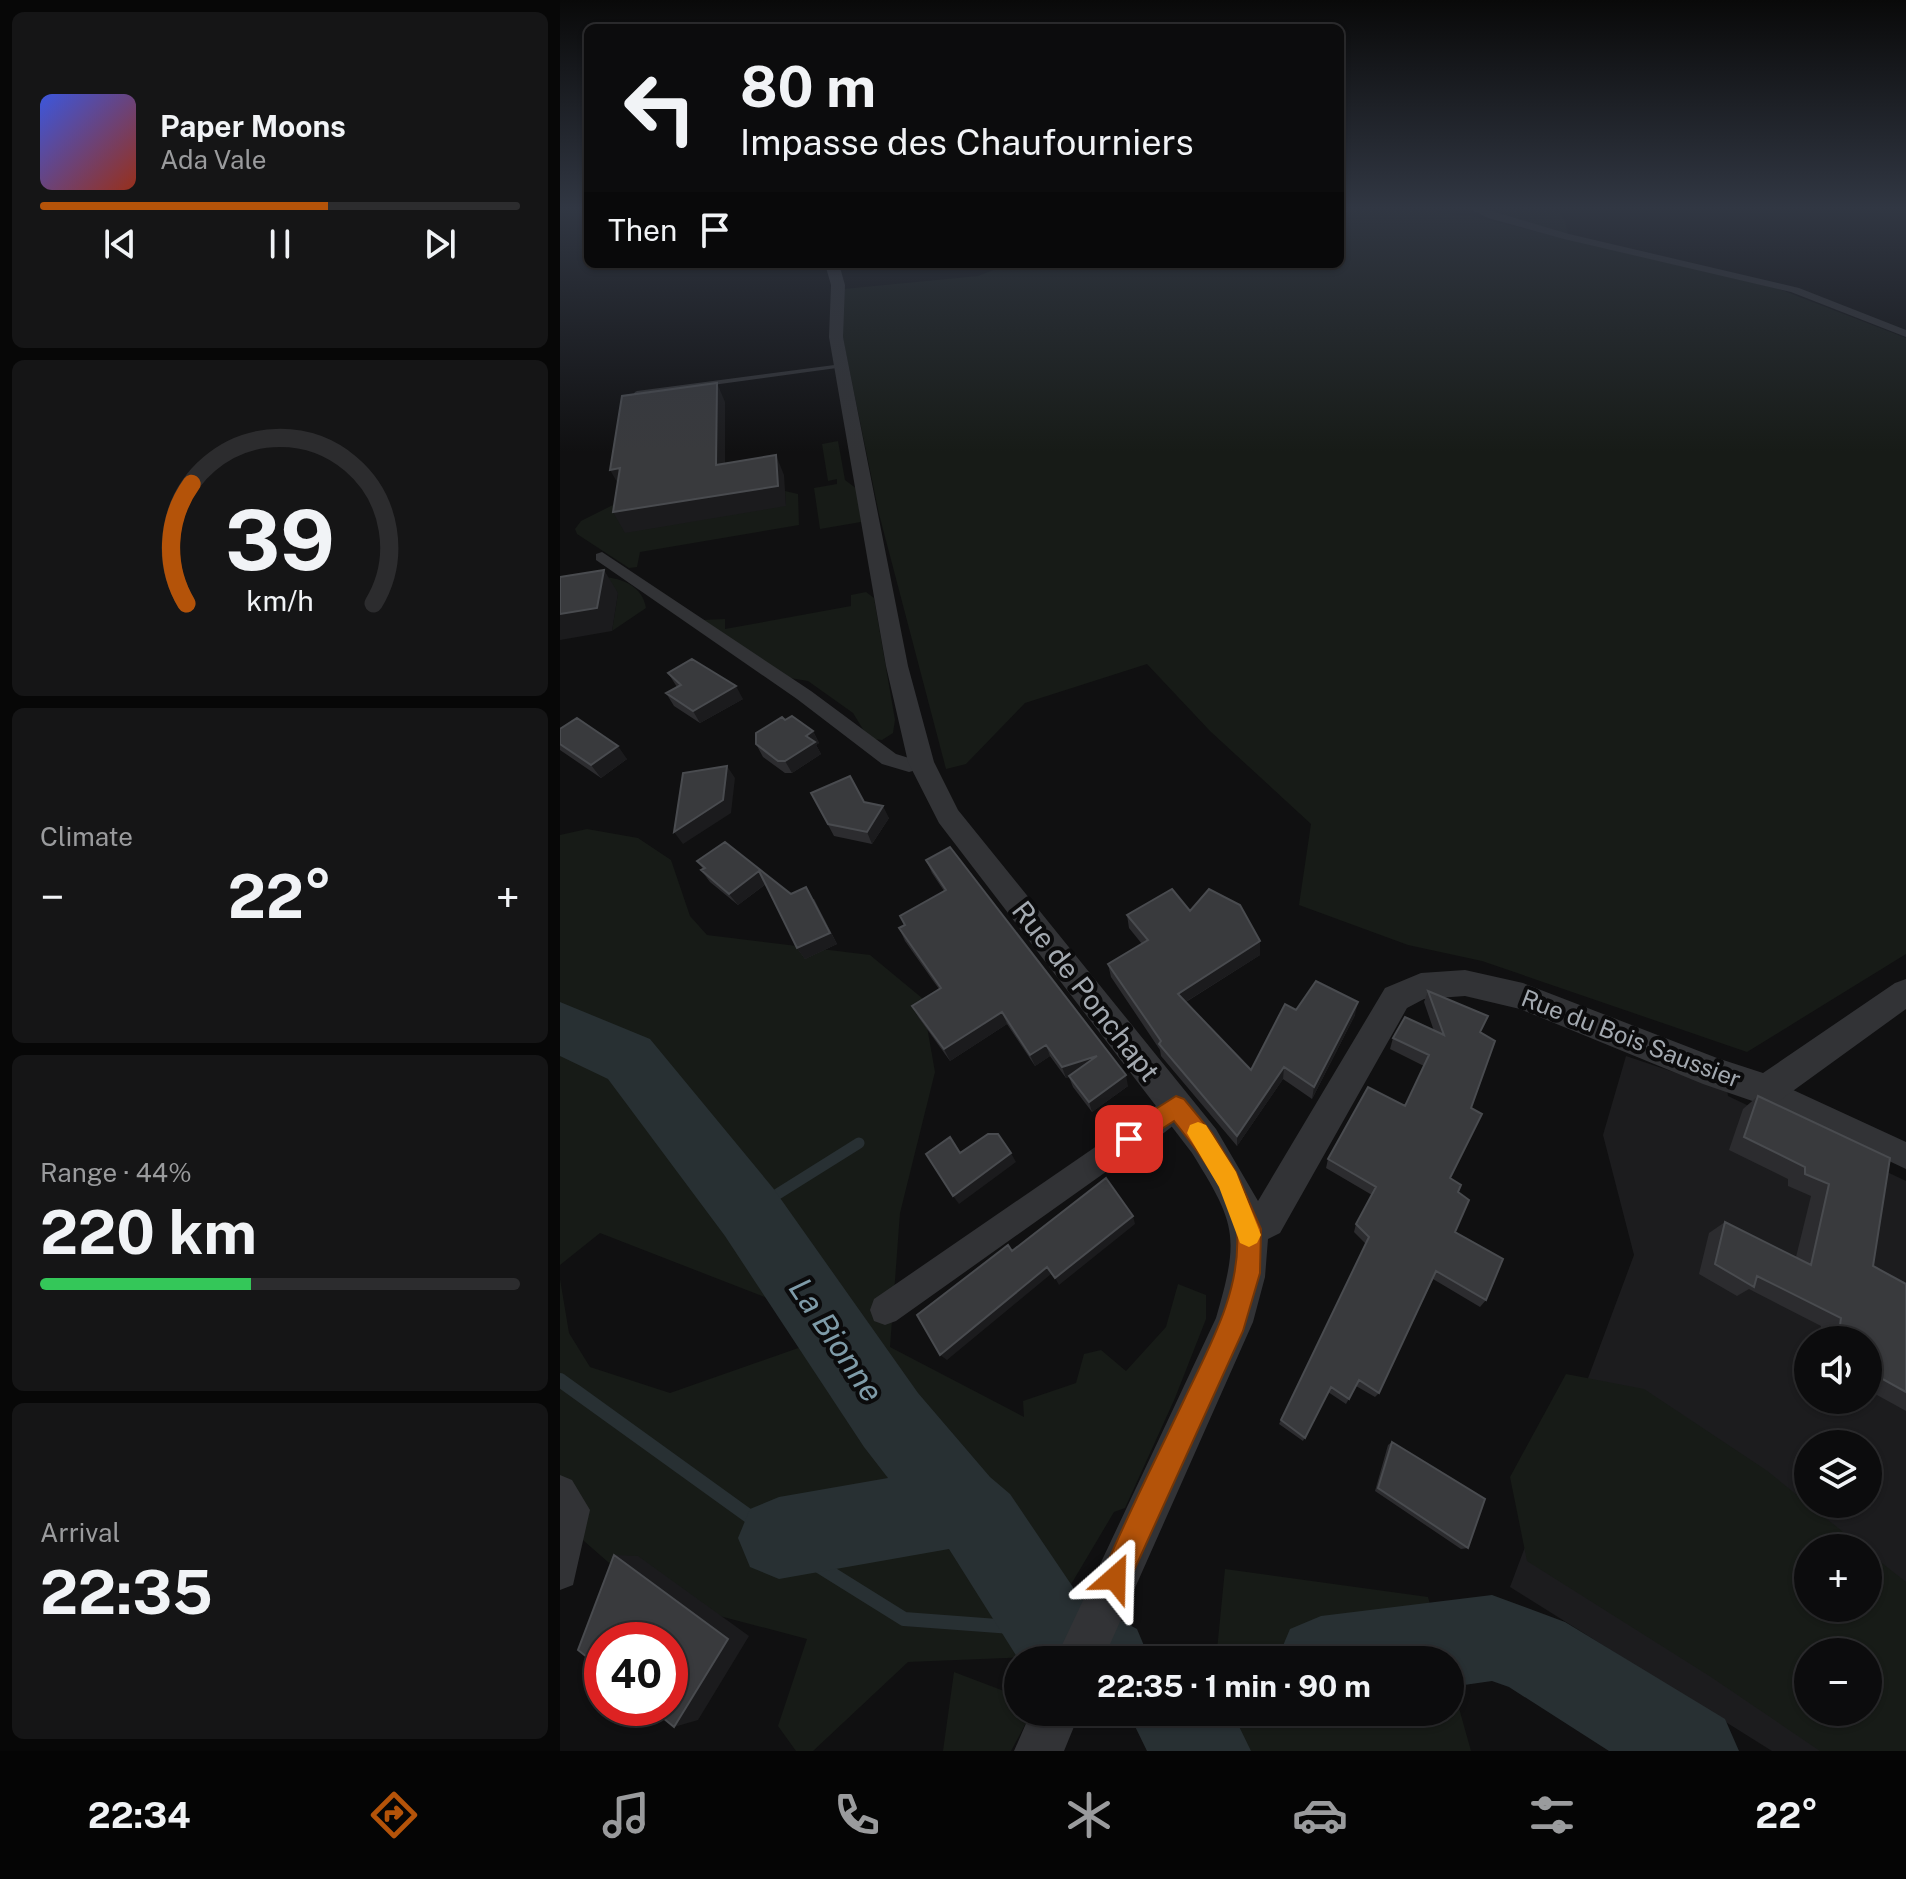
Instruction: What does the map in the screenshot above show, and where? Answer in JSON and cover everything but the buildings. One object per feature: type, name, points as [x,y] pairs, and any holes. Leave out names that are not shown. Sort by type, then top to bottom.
[{"type":"street","name":"Rue de Ponchapt","points":[[838,289],[837,328],[842,366],[897,666],[921,762],[948,816],[1204,1141],[1228,1180],[1249,1229],[1247,1273],[1234,1322],[1085,1646]]},
{"type":"street","points":[[1790,289],[1906,334]]},
{"type":"street","points":[[602,557],[804,695],[889,759],[909,765],[921,762]]},
{"type":"street","name":"Rue du Bois Saussier","points":[[1249,1229],[1267,1220],[1396,998],[1421,986],[1465,983],[1523,996],[1715,1073],[1767,1090],[1906,992]]},
{"type":"street","points":[[1767,1090],[1906,1156]]},
{"type":"street","points":[[885,1310],[1176,1106]]},
{"type":"street","points":[[560,1492],[573,1510],[560,1572]]},
{"type":"street","points":[[1039,1751],[1050,1726]]},
{"type":"lane","points":[[624,412],[637,393],[842,366]]},
{"type":"shaded area","points":[[1778,289],[1906,338],[1906,954],[1747,1052],[1482,961],[1408,945],[1299,905],[1311,824],[1210,731],[1147,664],[1025,703],[966,764],[946,769],[879,514],[833,290]]},
{"type":"shaded area","points":[[838,441],[845,480],[857,489],[861,522],[820,529],[814,488],[837,484],[837,479],[828,481],[822,444]]},
{"type":"shaded area","points":[[785,491],[798,494],[799,525],[640,552],[637,567],[629,568],[577,534],[575,529],[581,521],[625,499],[786,505]]},
{"type":"shaded area","points":[[603,577],[631,585],[641,594],[646,608],[612,631],[618,593]]},
{"type":"shaded area","points":[[866,592],[874,598],[895,720],[893,733],[882,740],[874,739],[864,731],[853,713],[808,681],[790,678],[702,620],[725,619],[725,629],[851,606],[851,595]]},
{"type":"shaded area","points":[[587,829],[638,838],[671,860],[690,916],[707,935],[870,955],[922,998],[935,1072],[900,1213],[890,1347],[1024,1417],[1023,1401],[1076,1383],[1084,1354],[1101,1350],[1126,1371],[1166,1327],[1178,1284],[1206,1295],[1206,1319],[1175,1398],[1125,1508],[1114,1512],[1035,1646],[1004,1646],[1004,1658],[908,1662],[813,1751],[796,1751],[778,1726],[807,1639],[648,1597],[560,1520],[560,1279],[569,1333],[590,1367],[670,1393],[804,1346],[780,1303],[600,1233],[560,1265],[560,835]]},
{"type":"shaded area","points":[[1626,1056],[1727,1090],[1728,1096],[1906,1181],[1906,1751],[1772,1751],[1510,1587],[1634,1255],[1603,1135]]},
{"type":"shaded area","points":[[1566,1374],[1644,1389],[1766,1470],[1794,1493],[1794,1518],[1826,1518],[1846,1534],[1794,1534],[1794,1622],[1882,1622],[1882,1563],[1906,1582],[1906,1751],[1820,1751],[1711,1677],[1527,1561],[1510,1477]]},
{"type":"shaded area","points":[[1225,1569],[1428,1597],[1441,1646],[1217,1646]]},
{"type":"shaded area","points":[[954,1672],[1004,1691],[1004,1726],[1024,1726],[1011,1751],[943,1751]]},
{"type":"shaded area","points":[[1210,1726],[1464,1726],[1471,1751],[1207,1751]]},
{"type":"waterway","name":"La Bionne","points":[[560,1028],[629,1059],[749,1212],[891,1420],[961,1506]]},
{"type":"waterway","points":[[749,1212],[859,1143]]},
{"type":"waterway","points":[[560,1380],[811,1561],[904,1619],[1050,1630]]},
{"type":"waterway","points":[[779,1538],[961,1506]]},
{"type":"waterway","name":"La Bionne","points":[[961,1506],[981,1523],[1050,1630],[1080,1646]]},
{"type":"waterway","points":[[1430,1646],[1492,1638],[1534,1653],[1693,1751]]},
{"type":"waterway","name":"La Bionne","points":[[1184,1726],[1205,1751]]},
{"type":"slow traffic","points":[[1198,1133],[1228,1180],[1249,1235]]},
{"type":"route","points":[[1115,1578],[1234,1322],[1247,1273],[1249,1229],[1228,1180],[1204,1141],[1176,1106],[1129,1139]]}]
